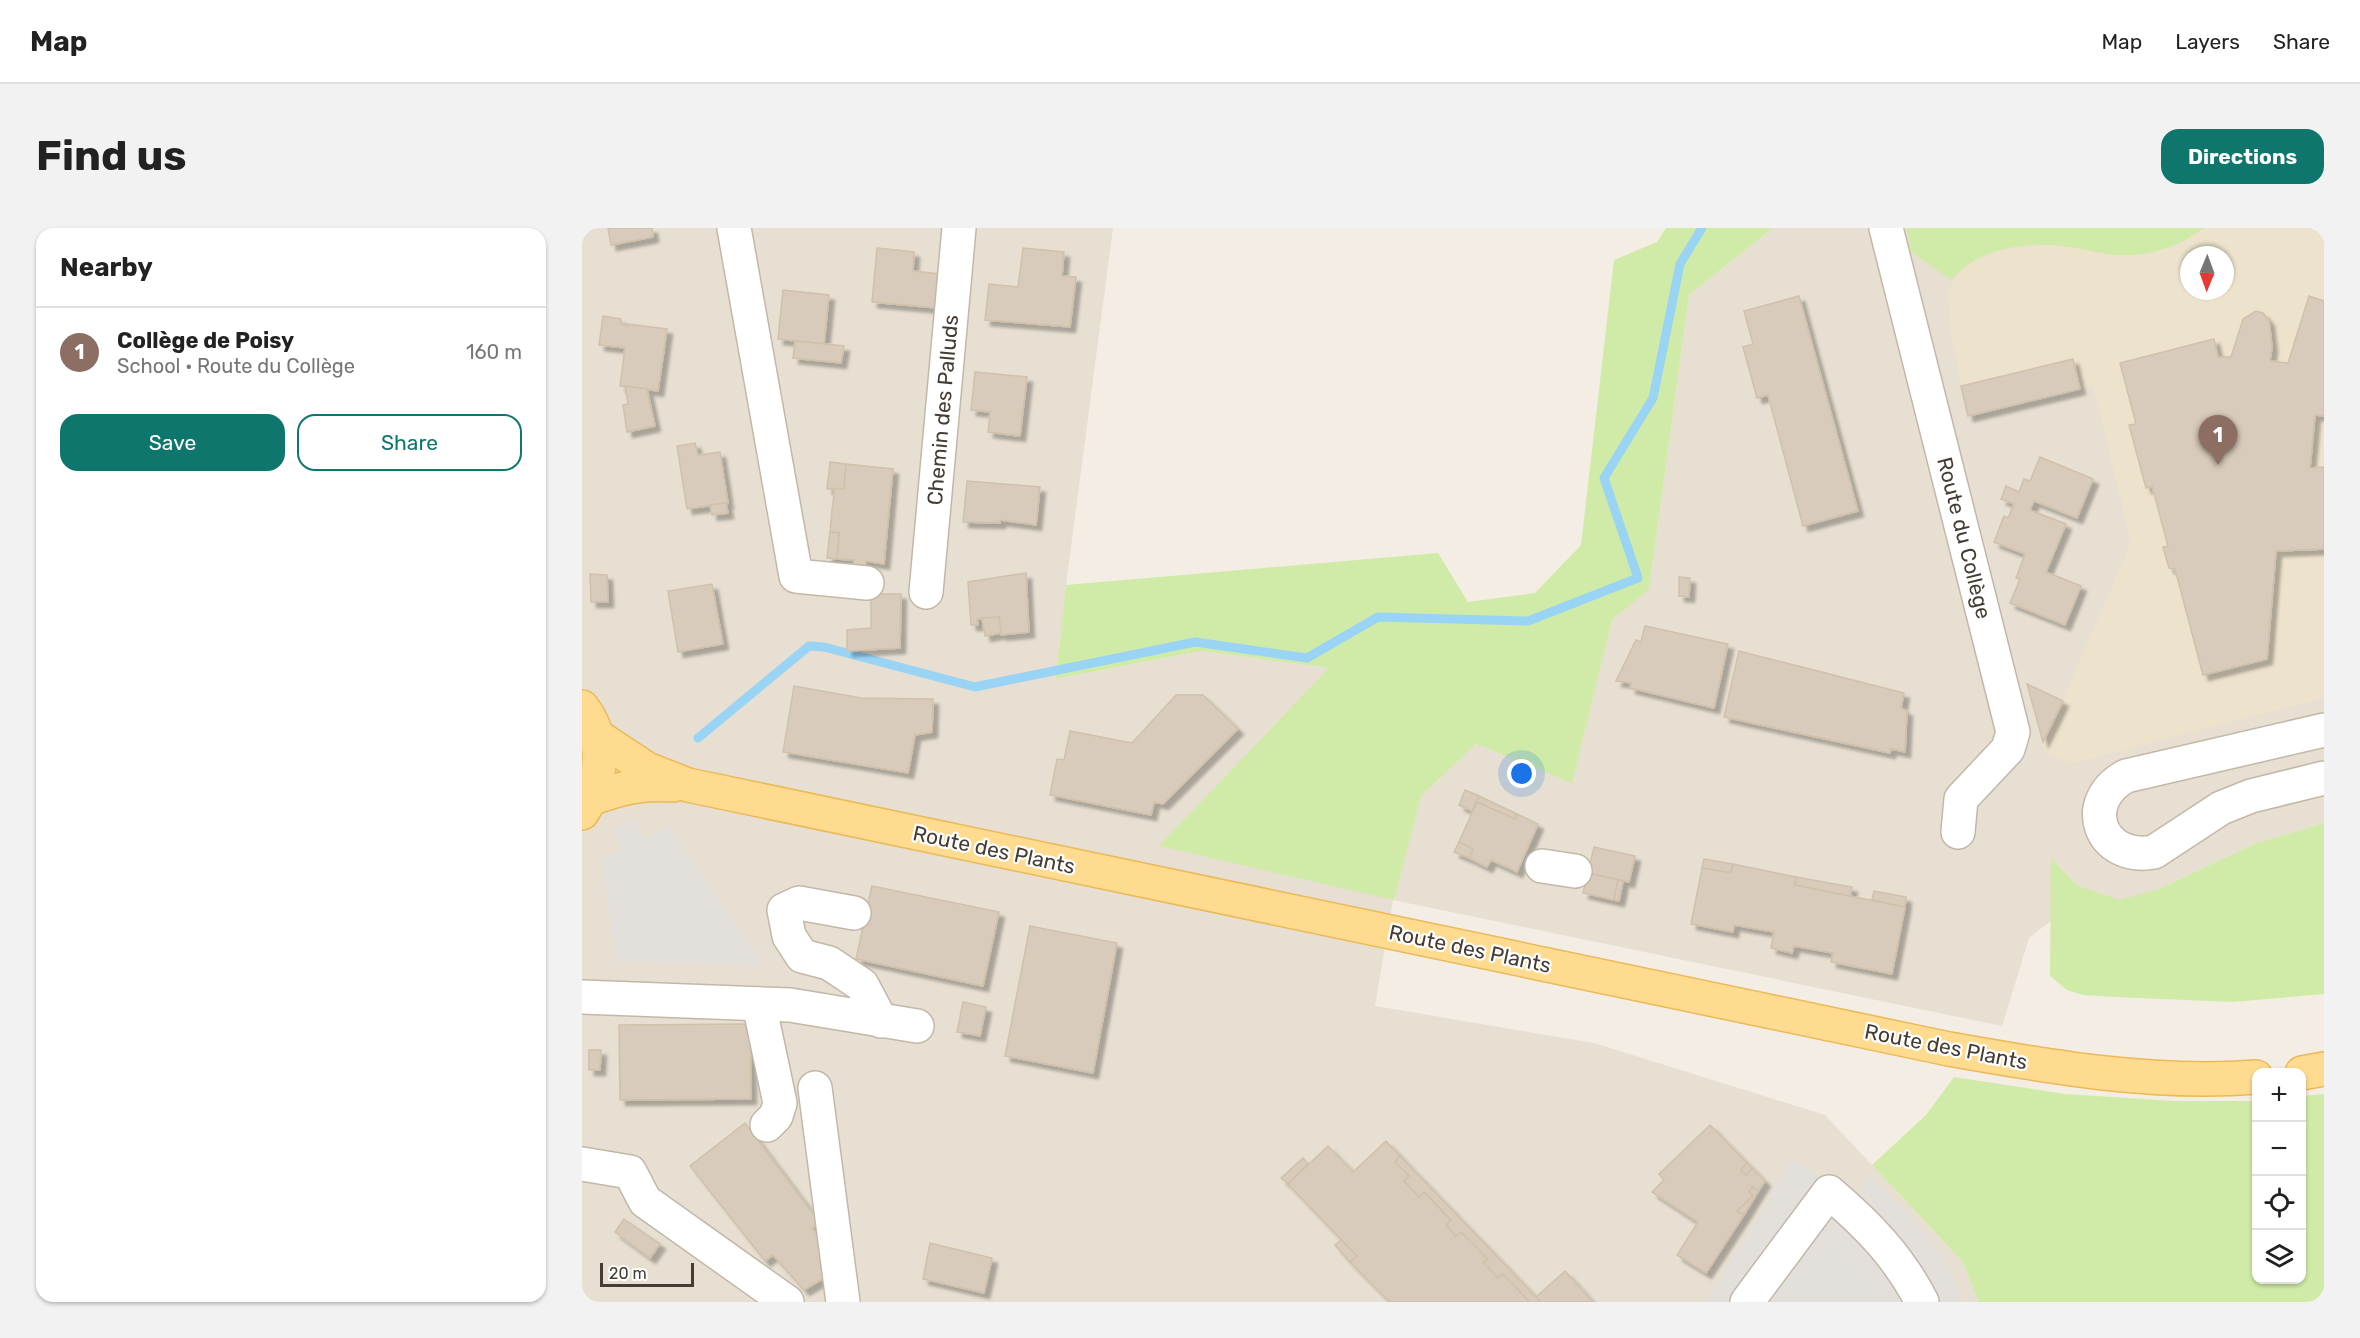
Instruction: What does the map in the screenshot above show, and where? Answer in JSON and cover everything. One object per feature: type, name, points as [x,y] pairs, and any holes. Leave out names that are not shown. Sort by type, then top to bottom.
[{"type":"main road","points":[[582,707],[597,736],[600,758],[598,779],[586,806]]},
{"type":"main road","points":[[597,736],[647,769],[688,785]]},
{"type":"main road","points":[[586,806],[618,788],[641,783],[688,785]]},
{"type":"main road","name":"Route des Plants","points":[[688,785],[2025,1063],[2150,1077],[2252,1077]]},
{"type":"main road","points":[[2306,1072],[2324,1069]]},
{"type":"street","points":[[734,228],[796,576],[867,583]]},
{"type":"street","name":"Chemin des Palluds","points":[[926,592],[959,228]]},
{"type":"street","name":"Route du Collège","points":[[1886,228],[2013,732],[2008,748],[1961,799],[1958,832]]},
{"type":"street","points":[[2324,730],[2126,776],[2106,791],[2099,814],[2100,826],[2116,848],[2141,855],[2154,852],[2221,808],[2252,796],[2324,778]]},
{"type":"street","points":[[1542,866],[1575,871]]},
{"type":"street","points":[[854,913],[800,903],[784,910],[789,936],[802,956],[829,963],[862,985],[881,1021]]},
{"type":"street","points":[[582,997],[790,1005],[917,1026]]},
{"type":"street","points":[[759,1004],[780,1103],[776,1116],[767,1125]]},
{"type":"street","points":[[815,1088],[843,1302]]},
{"type":"street","points":[[582,1164],[630,1172],[645,1201],[787,1302]]},
{"type":"street","points":[[1747,1302],[1829,1192],[1867,1224],[1887,1246],[1909,1276],[1922,1302]]},
{"type":"shaded area","points":[[582,228],[1113,228],[1066,585],[1057,679],[1201,651],[1329,668],[1393,900],[1375,1006],[1594,1043],[1825,1115],[1962,1261],[1979,1302],[582,1302]]},
{"type":"shaded area","points":[[1773,228],[2324,228],[2324,823],[2254,844],[2159,889],[2119,901],[2077,885],[2051,859],[2052,920],[2029,938],[2002,1026],[1393,900],[1421,796],[1476,744],[1572,782],[1612,620],[1649,588],[1689,295]]},
{"type":"shaded area","points":[[2204,228],[2324,228],[2324,698],[2072,763],[2045,753],[2027,684],[2063,700],[2131,542],[2093,386],[2080,389],[2073,359],[1961,386],[1950,327],[1948,290],[1960,270],[1974,260],[2005,248],[2048,245],[2144,254],[2177,245]]},
{"type":"shaded area","points":[[634,821],[645,838],[668,827],[765,966],[617,962],[601,859],[622,850],[613,829]]},
{"type":"shaded area","points":[[1792,1160],[1856,1197],[1870,1176],[1903,1208],[1929,1239],[1948,1266],[1963,1302],[1707,1302]]},
{"type":"green space","points":[[1666,228],[1773,228],[1689,295],[1649,589],[1612,620],[1572,783],[1476,744],[1421,796],[1394,900],[1159,846],[1329,668],[1201,651],[1056,679],[1066,585],[1438,553],[1468,602],[1535,593],[1581,545],[1614,260],[1657,242]]},
{"type":"green space","points":[[1906,228],[2204,228],[2165,249],[2144,254],[2109,254],[2055,245],[2006,248],[1976,260],[1951,280],[1908,250],[1911,246]]},
{"type":"green space","points":[[2324,823],[2324,994],[2232,1002],[2083,995],[2067,990],[2050,976],[2051,858],[2077,885],[2119,900],[2159,889],[2254,844]]},
{"type":"green space","points":[[1954,1077],[2065,1094],[2174,1101],[2252,1101],[2252,1284],[2306,1284],[2306,1096],[2324,1094],[2324,1302],[1979,1302],[1962,1261],[1872,1165],[1926,1115]]},
{"type":"building","points":[[608,228],[652,228],[653,237],[611,245]]},
{"type":"building","points":[[877,248],[914,252],[913,271],[940,274],[936,308],[872,302]]},
{"type":"building","points":[[1023,248],[1064,252],[1062,276],[1076,277],[1070,327],[985,320],[989,284],[1018,287]]},
{"type":"building","points":[[783,290],[829,295],[824,344],[778,339]]},
{"type":"building","points":[[1799,296],[1858,511],[1803,526],[1768,395],[1757,398],[1743,347],[1753,344],[1744,311]]},
{"type":"building","points":[[2309,296],[2324,301],[2324,416],[2315,415],[2310,468],[2324,467],[2324,549],[2276,551],[2267,659],[2203,675],[2175,569],[2169,568],[2163,547],[2168,546],[2152,486],[2146,488],[2129,425],[2136,424],[2120,363],[2214,339],[2218,357],[2231,357],[2243,319],[2256,311],[2263,313],[2269,321],[2272,347],[2270,361],[2288,363]]},
{"type":"building","points":[[603,316],[621,319],[621,324],[628,326],[628,324],[667,329],[658,391],[620,386],[625,348],[599,345]]},
{"type":"building","points":[[795,341],[844,346],[841,363],[793,358]]},
{"type":"building","points":[[2073,359],[2080,389],[1968,416],[1961,386]]},
{"type":"building","points":[[975,372],[1027,377],[1020,436],[988,432],[990,412],[971,410]]},
{"type":"building","points":[[625,386],[647,389],[655,426],[627,432],[623,405],[628,404]]},
{"type":"building","points":[[695,443],[698,455],[720,452],[728,503],[687,509],[677,446]]},
{"type":"building","points":[[2040,457],[2093,479],[2077,518],[2034,501],[2030,510],[2066,524],[2046,572],[2081,586],[2065,625],[2010,603],[2020,579],[2016,578],[2025,554],[1994,542],[2004,516],[2008,518],[2014,504],[2001,499],[2006,486],[2019,492],[2024,479],[2030,481]]},
{"type":"building","points":[[830,462],[846,464],[844,489],[827,489]]},
{"type":"building","points":[[846,464],[893,469],[884,564],[866,561],[865,567],[853,567],[854,560],[837,559],[839,533],[830,532],[832,510],[835,488],[844,489]]},
{"type":"building","points":[[967,481],[1040,487],[1036,525],[1000,520],[1000,523],[963,522]]},
{"type":"building","points":[[726,503],[728,513],[712,515],[710,505]]},
{"type":"building","points":[[830,532],[839,533],[837,559],[827,558]]},
{"type":"building","points":[[1026,573],[1029,632],[1001,635],[999,617],[977,619],[978,625],[971,625],[968,582]]},
{"type":"building","points":[[590,574],[607,575],[608,602],[591,602]]},
{"type":"building","points":[[1679,577],[1690,578],[1689,597],[1679,596]]},
{"type":"building","points":[[712,584],[723,644],[678,652],[668,591]]},
{"type":"building","points":[[871,594],[901,594],[900,648],[847,651],[847,630],[871,628]]},
{"type":"building","points":[[999,617],[1001,633],[985,636],[982,618]]},
{"type":"building","points":[[1645,626],[1728,644],[1714,708],[1630,688],[1631,683],[1616,681],[1636,640],[1641,642]]},
{"type":"building","points":[[1739,651],[1904,693],[1901,708],[1907,711],[1905,752],[1891,749],[1890,753],[1724,717]]},
{"type":"building","points":[[2027,684],[2063,701],[2043,742]]},
{"type":"building","points":[[794,686],[861,698],[933,699],[932,732],[915,735],[908,773],[783,752]]},
{"type":"building","points":[[1176,695],[1203,695],[1238,729],[1163,804],[1154,802],[1151,815],[1050,795],[1057,759],[1064,760],[1070,731],[1132,743]]},
{"type":"building","points":[[1465,790],[1479,796],[1472,811],[1459,805]]},
{"type":"building","points":[[1479,796],[1517,814],[1515,819],[1477,802]]},
{"type":"building","points":[[1477,802],[1515,819],[1517,814],[1538,824],[1517,872],[1491,860],[1487,867],[1469,858],[1473,849],[1459,842]]},
{"type":"building","points":[[1459,842],[1473,849],[1469,858],[1454,852]]},
{"type":"building","points":[[1594,847],[1635,856],[1629,882],[1588,873]]},
{"type":"building","points":[[1704,859],[1733,864],[1731,873],[1702,868]]},
{"type":"building","points":[[1733,864],[1796,877],[1795,885],[1905,907],[1892,974],[1831,962],[1833,953],[1794,946],[1792,953],[1771,948],[1774,932],[1734,925],[1733,932],[1691,924],[1702,868],[1731,873]]},
{"type":"building","points":[[1588,873],[1618,880],[1614,900],[1583,893]]},
{"type":"building","points":[[1796,877],[1852,887],[1850,896],[1795,885]]},
{"type":"building","points":[[1618,880],[1623,881],[1619,901],[1614,900]]},
{"type":"building","points":[[872,886],[999,912],[983,986],[856,959]]},
{"type":"building","points":[[1874,891],[1906,897],[1905,907],[1872,900]]},
{"type":"building","points":[[1030,926],[1117,943],[1093,1073],[1005,1056]]},
{"type":"building","points":[[963,1002],[986,1007],[980,1036],[957,1032]]},
{"type":"building","points":[[750,1024],[751,1099],[620,1100],[619,1025]]},
{"type":"building","points":[[589,1050],[601,1050],[600,1070],[589,1070]]},
{"type":"building","points":[[745,1123],[820,1223],[812,1228],[817,1234],[824,1278],[804,1290],[773,1255],[765,1261],[690,1166]]},
{"type":"building","points":[[1710,1125],[1747,1163],[1741,1170],[1746,1175],[1752,1168],[1765,1181],[1758,1192],[1753,1187],[1749,1191],[1753,1196],[1737,1211],[1744,1215],[1706,1273],[1677,1255],[1698,1222],[1652,1192],[1664,1180],[1659,1174]]},
{"type":"building","points":[[1386,1141],[1400,1156],[1395,1162],[1409,1176],[1404,1181],[1419,1197],[1424,1192],[1451,1220],[1446,1225],[1456,1236],[1461,1232],[1488,1259],[1483,1262],[1498,1278],[1503,1274],[1530,1302],[1390,1302],[1350,1262],[1357,1256],[1288,1184],[1328,1146],[1353,1172]]},
{"type":"building","points":[[1400,1156],[1541,1302],[1530,1302],[1503,1274],[1498,1278],[1483,1262],[1488,1259],[1461,1232],[1456,1236],[1446,1225],[1451,1220],[1424,1192],[1419,1197],[1404,1181],[1409,1176],[1395,1162]]},
{"type":"building","points":[[1303,1158],[1308,1164],[1288,1184],[1281,1178]]},
{"type":"building","points":[[1747,1163],[1752,1168],[1746,1175],[1741,1170]]},
{"type":"building","points":[[1753,1187],[1758,1192],[1744,1215],[1737,1211],[1753,1196],[1749,1191]]},
{"type":"building","points":[[624,1219],[660,1244],[650,1258],[615,1232]]},
{"type":"building","points":[[1341,1240],[1357,1256],[1350,1262],[1335,1245]]},
{"type":"building","points":[[930,1243],[992,1258],[984,1293],[923,1279]]},
{"type":"building","points":[[1565,1271],[1593,1302],[1541,1302],[1536,1297]]},
{"type":"waterway","points":[[698,738],[809,646],[824,647],[975,687],[1195,642],[1307,658],[1378,617],[1528,621],[1638,578],[1604,478],[1653,398],[1680,264],[1702,228]]},
{"type":"place","name":"Collège de Poisy","points":[[2218,465]]}]
